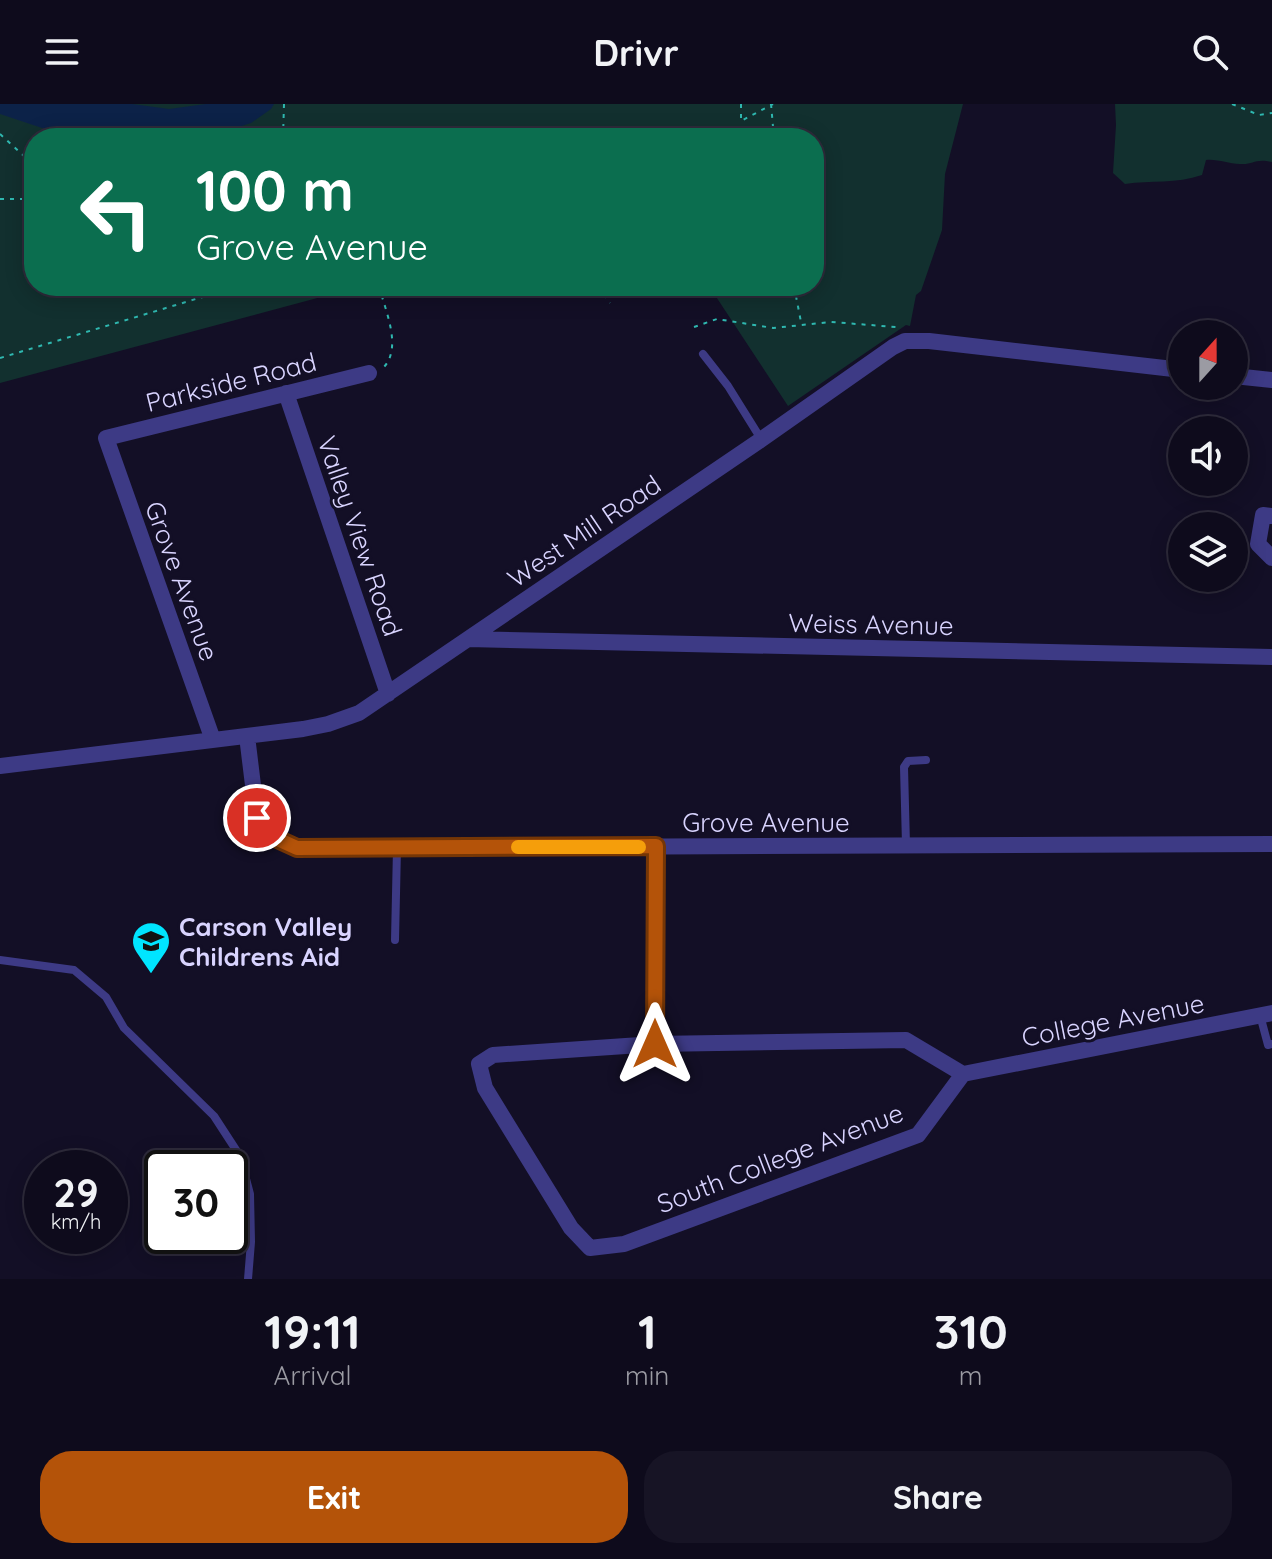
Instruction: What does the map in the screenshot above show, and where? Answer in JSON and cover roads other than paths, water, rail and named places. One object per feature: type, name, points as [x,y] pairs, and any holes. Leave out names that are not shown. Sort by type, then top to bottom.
[{"type":"street","name":"West Mill Road","points":[[0,766],[247,736],[328,724],[359,713],[905,341],[929,341],[1168,368]]},
{"type":"street","name":"Parkside Road","points":[[106,438],[369,373]]},
{"type":"street","points":[[1248,377],[1272,380]]},
{"type":"street","name":"Valley View Road","points":[[286,393],[388,694]]},
{"type":"street","name":"Grove Avenue","points":[[106,438],[213,740]]},
{"type":"street","points":[[1272,516],[1263,515],[1258,544],[1272,558]]},
{"type":"street","name":"Weiss Avenue","points":[[468,639],[1272,657]]},
{"type":"street","name":"Grove Avenue","points":[[247,736],[257,818],[273,837],[297,848],[1272,844]]},
{"type":"street","points":[[656,846],[655,1044],[906,1040],[963,1074]]},
{"type":"street","name":"College Avenue","points":[[963,1074],[1266,1014]]},
{"type":"street","name":"South College Avenue","points":[[655,1044],[493,1055],[479,1064],[485,1088],[571,1228],[590,1248],[624,1244],[918,1135],[963,1074]]},
{"type":"lane","points":[[703,354],[762,439]]},
{"type":"lane","points":[[906,846],[904,767],[908,761],[926,760]]},
{"type":"lane","points":[[395,940],[397,847]]},
{"type":"lane","points":[[0,960],[74,970],[106,997],[124,1028],[214,1116],[240,1156],[250,1194],[248,1279]]},
{"type":"lane","points":[[1266,1014],[1270,1044]]},
{"type":"water","points":[[0,104],[132,104],[169,109],[206,104],[274,104],[251,123],[235,128],[42,128],[0,114]]},
{"type":"place","name":"Carson Valley Childrens Aid","points":[[151,975]]}]
